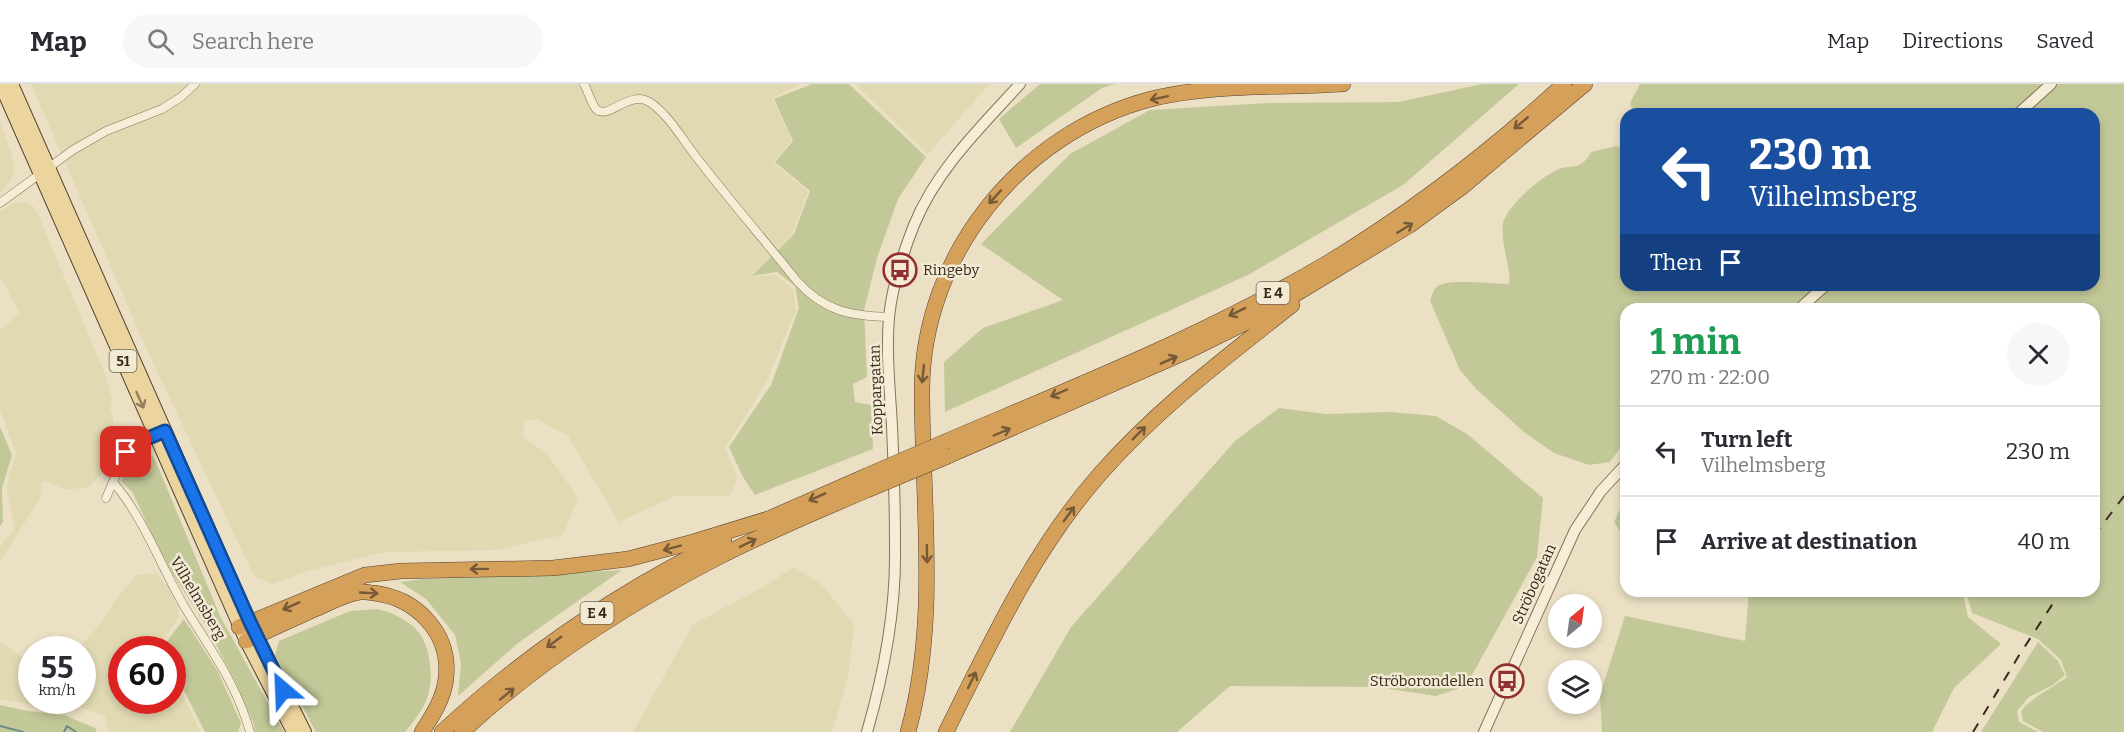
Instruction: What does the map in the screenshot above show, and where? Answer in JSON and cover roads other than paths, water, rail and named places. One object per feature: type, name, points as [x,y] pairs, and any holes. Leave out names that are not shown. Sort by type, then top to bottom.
[{"type":"highway","points":[[908,732],[921,662],[927,607],[922,388],[927,344],[936,304],[950,268],[968,233],[992,200],[1016,174],[1077,128],[1109,112],[1151,99],[1190,91],[1343,84]]},
{"type":"highway","name":"E 4","points":[[947,448],[1184,338],[1255,303],[1329,262],[1448,181],[1522,123],[1564,84]]},
{"type":"highway","name":"E 4","points":[[442,732],[517,670],[580,623],[659,574],[768,519],[866,483],[1186,352],[1261,315],[1410,225],[1462,188],[1585,84]]},
{"type":"highway","points":[[946,732],[1017,592],[1047,545],[1099,475],[1168,404],[1337,269]]},
{"type":"highway","name":"E 4","points":[[462,732],[526,679],[587,634],[664,586],[866,483]]},
{"type":"highway","points":[[248,631],[365,575],[401,571],[553,568],[628,559],[768,519]]},
{"type":"highway","points":[[248,631],[361,592],[386,594],[406,602],[421,612],[436,630],[445,652],[446,676],[442,696],[422,732]]},
{"type":"main road","name":"51","points":[[0,84],[44,170],[293,732]]},
{"type":"main road","name":"51","points":[[12,84],[44,170]]},
{"type":"main road","name":"51","points":[[248,631],[305,732]]},
{"type":"street","points":[[0,203],[73,150],[106,131],[162,110],[195,84]]},
{"type":"street","points":[[584,84],[597,109],[602,112],[635,98],[651,103],[679,134],[807,292],[820,302],[852,314],[889,317]]},
{"type":"street","name":"Koppargatan","points":[[867,732],[883,667],[894,592],[896,549],[888,369],[889,317],[903,258],[926,200],[961,148],[1020,84]]},
{"type":"street","points":[[2025,108],[2051,84]]},
{"type":"street","points":[[1806,303],[1819,291]]},
{"type":"street","points":[[106,498],[126,452],[139,442],[160,433]]},
{"type":"street","name":"Ströbogatan","points":[[1485,731],[1575,530],[1601,491],[1620,470]]},
{"type":"street","name":"Vilhelmsberg","points":[[113,482],[130,501],[185,606],[223,667],[243,706],[250,732]]},
{"type":"waterway","points":[[0,726],[23,732]]},
{"type":"waterway","points":[[64,732],[67,726],[76,732]]},
{"type":"railway","points":[[2100,528],[2124,496]]},
{"type":"railway","points":[[1973,732],[2057,597]]},
{"type":"place","name":"Ringeby","points":[[900,270]]},
{"type":"place","name":"Ströborondellen","points":[[1507,681]]}]
